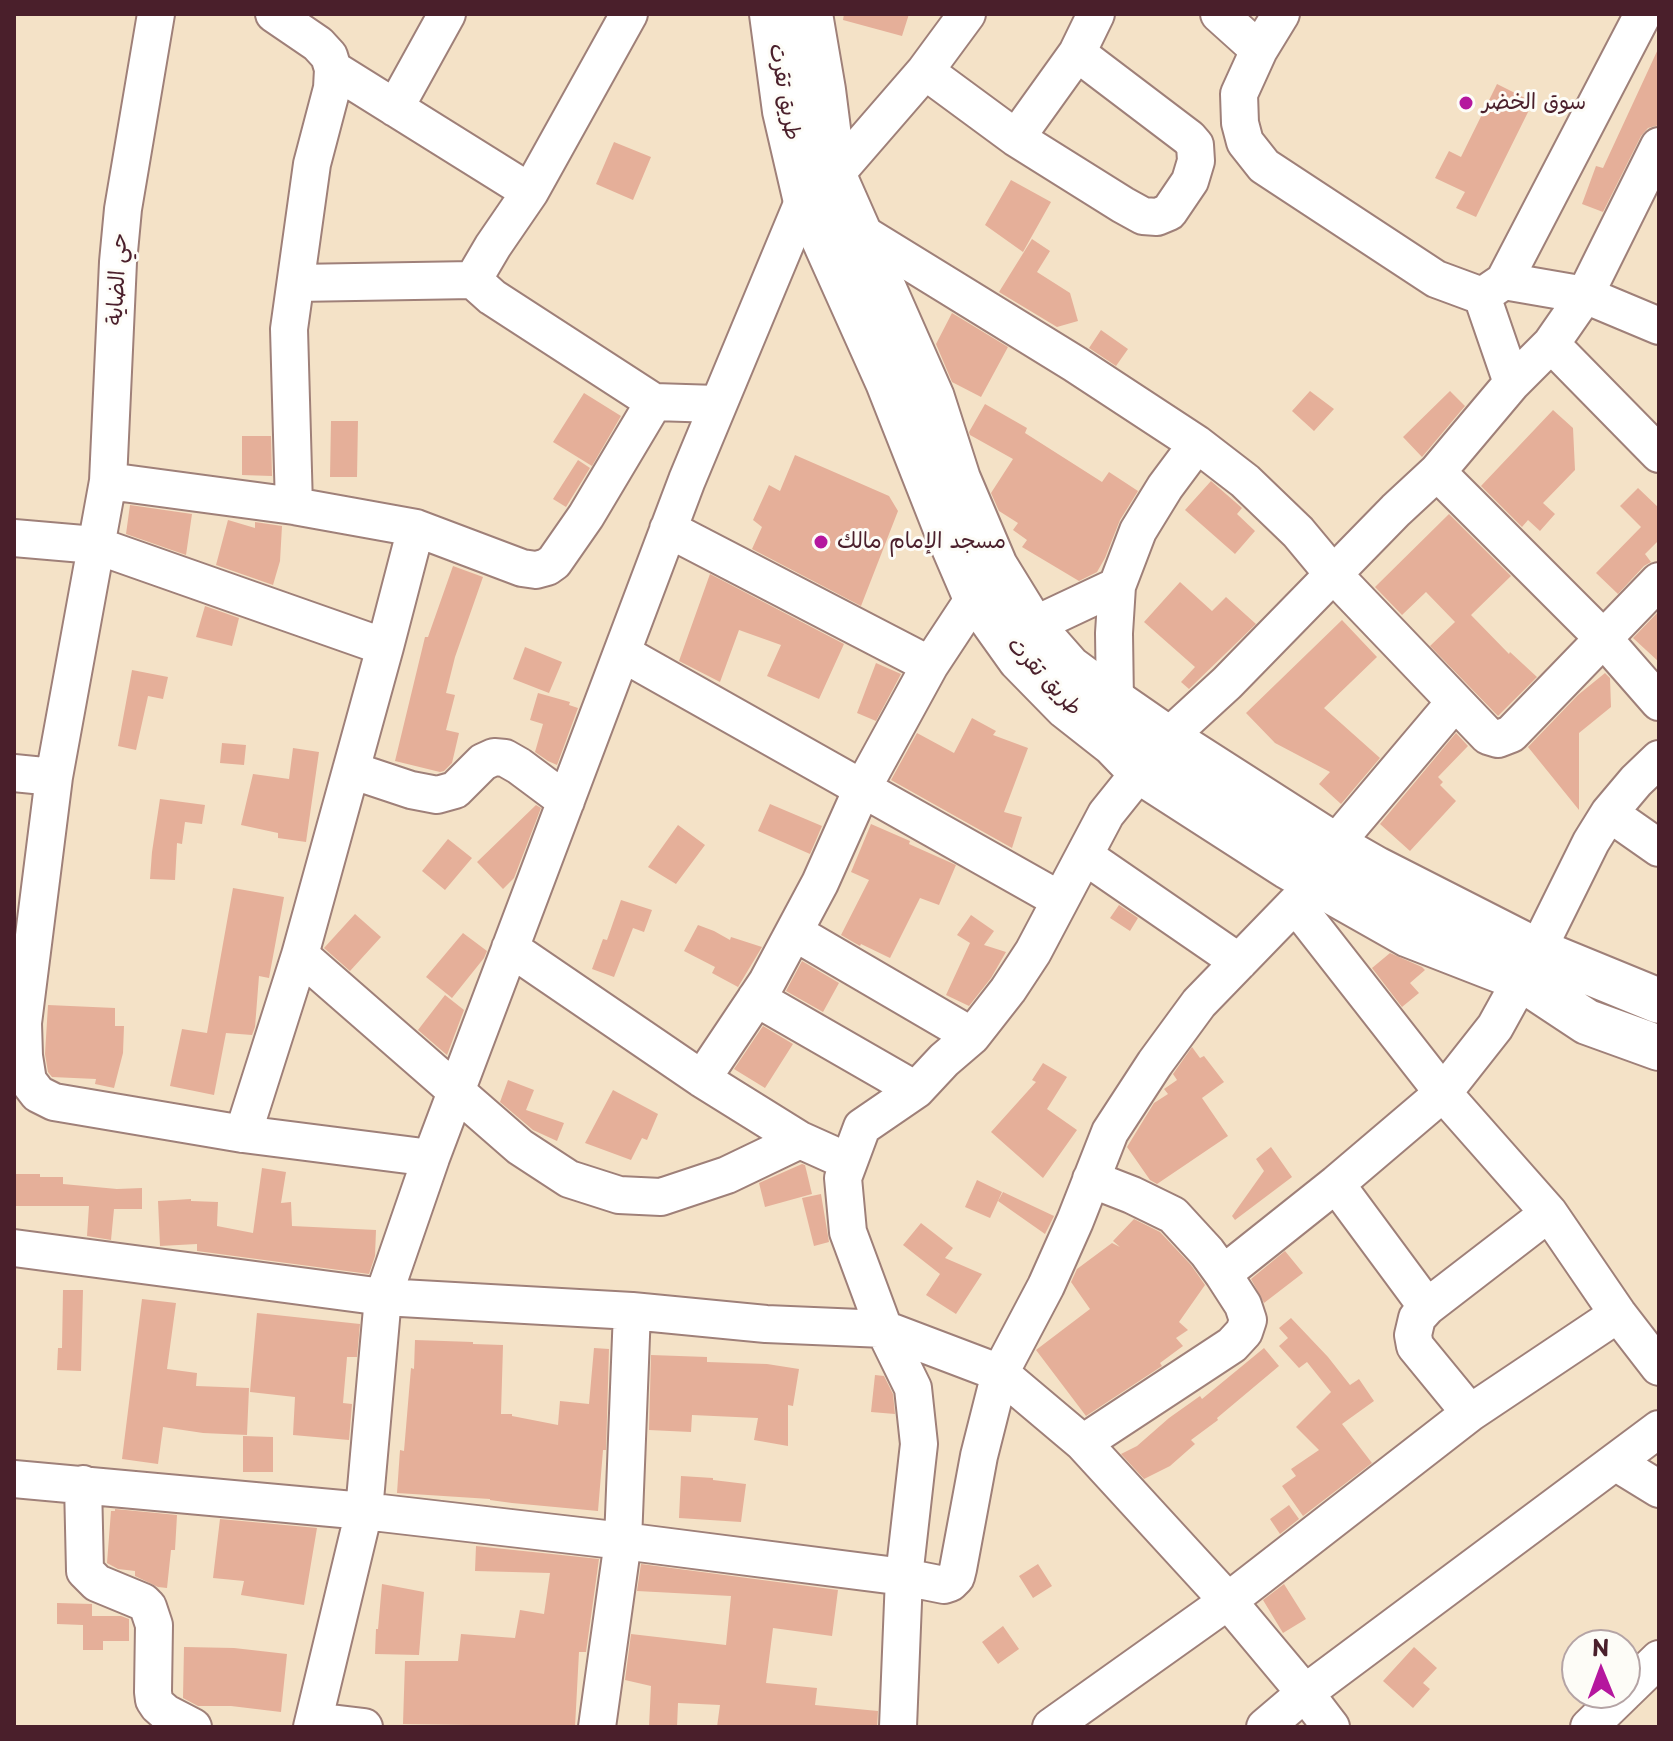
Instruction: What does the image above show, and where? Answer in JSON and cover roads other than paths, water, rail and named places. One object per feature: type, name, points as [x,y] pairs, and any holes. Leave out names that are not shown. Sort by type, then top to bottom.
[{"type":"main road","name":"طريق تقرت","points":[[772,14],[785,111],[820,187],[888,382],[944,524],[985,581],[1032,626],[1069,668],[1115,702],[1334,845],[1530,965],[1587,1022],[1659,1048]]},
{"type":"main road","name":"طريق تقرت","points":[[810,14],[823,90],[820,187],[859,231],[932,398],[958,479],[985,581],[1020,659],[1067,707],[1114,744],[1141,772],[1308,895],[1409,935],[1659,1001]]},
{"type":"street","name":"حي الضاية","points":[[156,14],[123,209],[108,481],[54,777],[23,1023],[28,1081],[38,1094],[54,1102],[243,1134],[431,1158]]},
{"type":"street","points":[[274,14],[318,44],[329,56],[333,69],[332,88],[312,164],[289,329],[294,506]]},
{"type":"street","points":[[395,108],[447,14]]},
{"type":"street","points":[[473,280],[530,192],[629,14]]},
{"type":"street","points":[[364,1727],[313,1724],[364,1511],[383,1297],[431,1158],[717,404],[820,187],[925,71],[967,14]]},
{"type":"street","points":[[1016,138],[1077,53],[1096,14]]},
{"type":"street","points":[[1219,14],[1259,50]]},
{"type":"street","points":[[1281,14],[1259,50],[1239,94],[1240,123],[1245,142],[1264,166],[1436,279],[1493,288],[1585,295],[1659,326]]},
{"type":"street","points":[[1512,383],[1493,288],[1643,14]]},
{"type":"street","points":[[925,71],[1016,138],[1143,216],[1157,217],[1169,212],[1190,181],[1196,161],[1195,145],[1077,53]]},
{"type":"street","points":[[333,69],[530,192]]},
{"type":"street","points":[[898,1727],[904,1577],[919,1444],[913,1388],[884,1329],[848,1232],[843,1178],[862,1127],[916,1090],[972,1036],[1033,952],[1106,814],[1167,738],[1227,683],[1437,472],[1512,383],[1551,344],[1585,295],[1659,146]]},
{"type":"street","points":[[859,231],[1075,364],[1197,444],[1245,481],[1298,532],[1333,574],[1488,736],[1498,739],[1511,734],[1659,581]]},
{"type":"street","points":[[296,283],[473,280],[492,297],[654,402],[717,404]]},
{"type":"street","points":[[1551,344],[1659,454]]},
{"type":"street","points":[[108,481],[294,506],[416,528],[522,568],[536,570],[554,562],[586,516],[654,402]]},
{"type":"street","points":[[1115,702],[1117,586],[1138,531],[1197,444]]},
{"type":"street","points":[[1437,472],[1603,638],[1659,702]]},
{"type":"street","points":[[243,1134],[300,955],[416,528]]},
{"type":"street","points":[[668,529],[930,665]]},
{"type":"street","points":[[14,538],[95,545],[385,647]]},
{"type":"street","points":[[702,1079],[756,998],[794,932],[820,883],[862,789],[930,665],[985,581]]},
{"type":"street","points":[[1032,626],[1117,586]]},
{"type":"street","points":[[622,653],[1060,900]]},
{"type":"street","points":[[1334,845],[1455,702]]},
{"type":"street","points":[[351,770],[411,790],[437,795],[455,790],[483,762],[494,757],[505,758],[566,801]]},
{"type":"street","points":[[1223,1274],[1443,1093],[1495,1027],[1609,813],[1659,759]]},
{"type":"street","points":[[14,773],[54,777]]},
{"type":"street","points":[[1609,813],[1659,848]]},
{"type":"street","points":[[1085,856],[1239,962]]},
{"type":"street","points":[[14,1479],[364,1511],[623,1541],[904,1577],[944,1585],[950,1583],[956,1577],[979,1456],[1000,1373],[1046,1286],[1110,1132],[1199,1003],[1308,895],[1443,1093],[1549,1213],[1618,1314],[1659,1367]]},
{"type":"street","points":[[794,932],[972,1036]]},
{"type":"street","points":[[510,948],[702,1079],[800,1140],[849,1162]]},
{"type":"street","points":[[300,955],[520,1147],[569,1179],[619,1195],[661,1197],[727,1175],[800,1140]]},
{"type":"street","points":[[756,998],[916,1090]]},
{"type":"street","points":[[1083,1443],[1232,1345],[1244,1332],[1248,1320],[1243,1305],[1223,1274],[1173,1215],[1091,1179]]},
{"type":"street","points":[[1336,1184],[1427,1307]]},
{"type":"street","points":[[1470,1413],[1415,1346],[1413,1335],[1417,1318],[1549,1213]]},
{"type":"street","points":[[14,1248],[383,1297],[632,1311],[766,1324],[884,1329],[1000,1373],[1083,1443],[1228,1601],[1331,1727]]},
{"type":"street","points":[[597,1727],[623,1541],[632,1311]]},
{"type":"street","points":[[1051,1727],[1228,1601],[1470,1413],[1618,1314]]},
{"type":"street","points":[[1265,1727],[1305,1693],[1659,1429]]},
{"type":"street","points":[[1615,1462],[1659,1489]]},
{"type":"street","points":[[83,1484],[85,1571],[97,1583],[148,1607],[154,1625],[154,1700],[166,1713],[193,1727]]},
{"type":"street","points":[[1641,1676],[1659,1659]]},
{"type":"street","points":[[1589,1727],[1607,1709]]},
{"type":"place","name":"سوق الخضر","points":[[1466,103]]},
{"type":"place","name":"مسجد الإمام مالك","points":[[821,542]]}]
